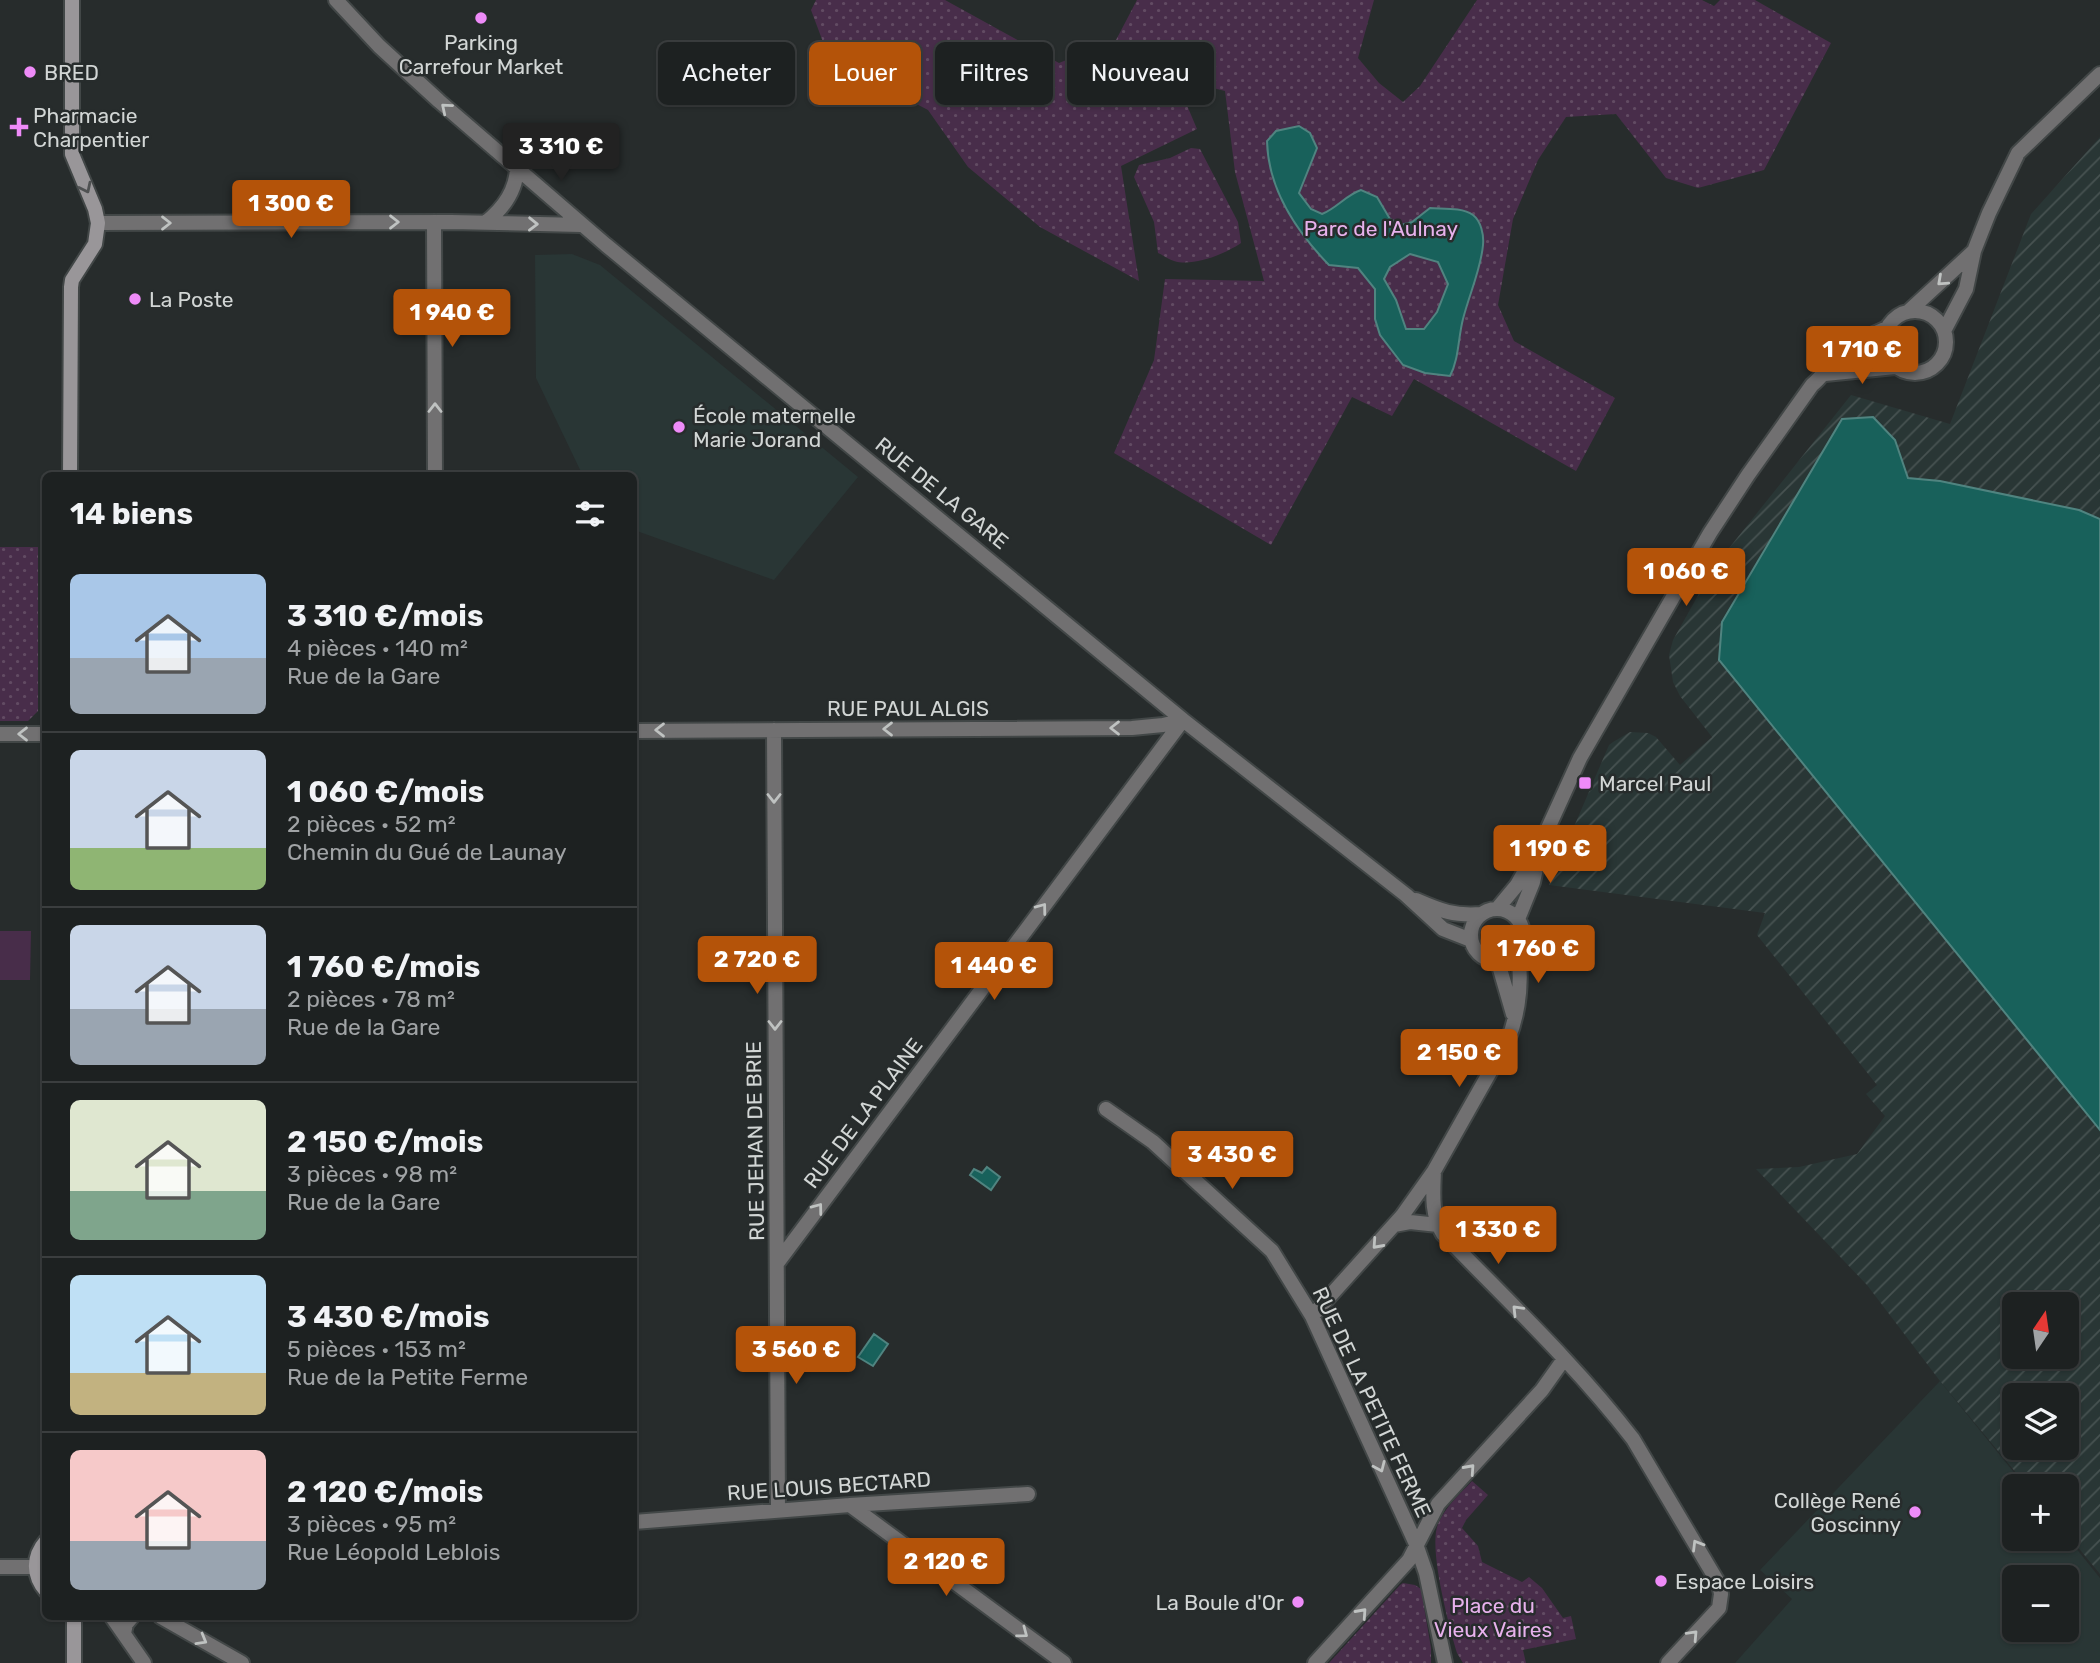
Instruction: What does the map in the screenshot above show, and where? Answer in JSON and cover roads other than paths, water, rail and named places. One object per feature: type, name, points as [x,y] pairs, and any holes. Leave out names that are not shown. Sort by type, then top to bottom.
[{"type":"main road","points":[[70,472],[71,287],[72,280],[95,244],[98,223],[96,209],[72,154],[72,0]]},
{"type":"main road","points":[[42,1547],[37,1555],[35,1567],[37,1579],[42,1586]]},
{"type":"main road","points":[[74,1620],[75,1663]]},
{"type":"street","name":"RUE DE LA GARE","points":[[336,0],[387,54],[581,225],[1183,720],[1406,895],[1443,929],[1471,940]]},
{"type":"street","points":[[1944,331],[1966,289],[1975,251],[1989,213],[2018,152],[2100,74]]},
{"type":"street","points":[[485,223],[505,203],[513,189],[517,168]]},
{"type":"street","points":[[98,223],[434,222],[581,225]]},
{"type":"street","points":[[434,222],[435,472]]},
{"type":"street","points":[[1895,367],[1884,349],[1887,328],[1895,317],[1909,311],[1975,251]]},
{"type":"street","points":[[1825,374],[1895,367],[1914,373],[1932,368],[1938,363],[1945,348],[1944,331],[1940,324],[1926,313],[1909,311]]},
{"type":"street","points":[[1497,909],[1517,885],[1544,837],[1580,758],[1710,533],[1748,475],[1812,384],[1825,374],[1838,357],[1867,336],[1887,328]]},
{"type":"street","name":"RUE PAUL ALGIS","points":[[637,730],[1132,728],[1183,720]]},
{"type":"street","name":"RUE DE LA PLAINE","points":[[778,1262],[1183,720]]},
{"type":"street","name":"RUE JEHAN DE BRIE","points":[[774,730],[778,1511]]},
{"type":"street","points":[[0,734],[42,734]]},
{"type":"street","points":[[1518,919],[1533,882],[1544,837]]},
{"type":"street","name":"RUE DE LA GARE","points":[[1406,895],[1443,912],[1459,916],[1481,914]]},
{"type":"street","points":[[1312,1316],[1394,1224],[1434,1171],[1508,1040],[1521,985],[1518,950],[1523,934],[1518,919],[1505,910],[1497,909],[1481,914],[1473,925],[1471,940],[1473,947],[1483,958],[1498,962],[1506,960],[1518,950]]},
{"type":"street","points":[[1498,962],[1514,1017]]},
{"type":"street","name":"RUE DE LA PETITE FERME","points":[[1106,1109],[1153,1142],[1272,1251],[1312,1316],[1416,1544],[1426,1573],[1445,1663]]},
{"type":"street","points":[[1434,1171],[1433,1205],[1443,1234],[1564,1359],[1633,1439],[1718,1584],[1721,1594],[1719,1608],[1668,1663]]},
{"type":"street","points":[[1394,1224],[1410,1222],[1438,1225]]},
{"type":"street","points":[[1315,1663],[1403,1567],[1438,1504],[1542,1390],[1564,1359]]},
{"type":"street","name":"RUE LOUIS BECTARD","points":[[637,1522],[1028,1494]]},
{"type":"street","points":[[850,1505],[1064,1663]]},
{"type":"street","points":[[0,1567],[35,1567]]},
{"type":"street","points":[[114,1620],[144,1663]]},
{"type":"street","points":[[124,1633],[130,1620]]},
{"type":"street","points":[[166,1620],[242,1663]]},
{"type":"water","points":[[1299,126],[1310,133],[1317,148],[1299,193],[1311,209],[1322,214],[1361,190],[1377,197],[1390,219],[1401,225],[1412,222],[1430,208],[1463,211],[1473,215],[1478,221],[1483,237],[1482,254],[1450,376],[1425,373],[1403,365],[1380,335],[1375,319],[1375,289],[1358,268],[1329,265],[1295,224],[1272,176],[1267,141],[1276,131]],"holes":[[[1410,254],[1438,262],[1448,284],[1437,312],[1424,329],[1406,329],[1396,300],[1384,279],[1390,267]]]},
{"type":"water","points":[[1873,417],[1895,440],[1908,478],[1940,481],[2079,510],[2100,519],[2100,1130],[1719,660],[1722,622],[1842,419]]},
{"type":"water","points":[[987,1167],[1000,1177],[991,1190],[970,1175],[974,1169],[982,1173]]},
{"type":"water","points":[[874,1334],[888,1344],[873,1366],[858,1357]]},
{"type":"place","name":"Parking Carrefour Market","points":[[481,18]]},
{"type":"place","name":"BRED","points":[[30,72]]},
{"type":"place","name":"Pharmacie Charpentier","points":[[19,127]]},
{"type":"place","name":"La Poste","points":[[135,299]]},
{"type":"place","name":"École maternelle Marie Jorand","points":[[679,427]]},
{"type":"place","name":"Marcel Paul","points":[[1585,783]]},
{"type":"place","name":"Collège René Goscinny","points":[[1915,1512]]},
{"type":"place","name":"Espace Loisirs","points":[[1661,1581]]},
{"type":"place","name":"La Boule d'Or","points":[[1298,1602]]},
{"type":"park label","name":"Parc de l'Aulnay","points":[[1381,228]]},
{"type":"park label","name":"Place du Vieux Vaires","points":[[1493,1617]]}]
